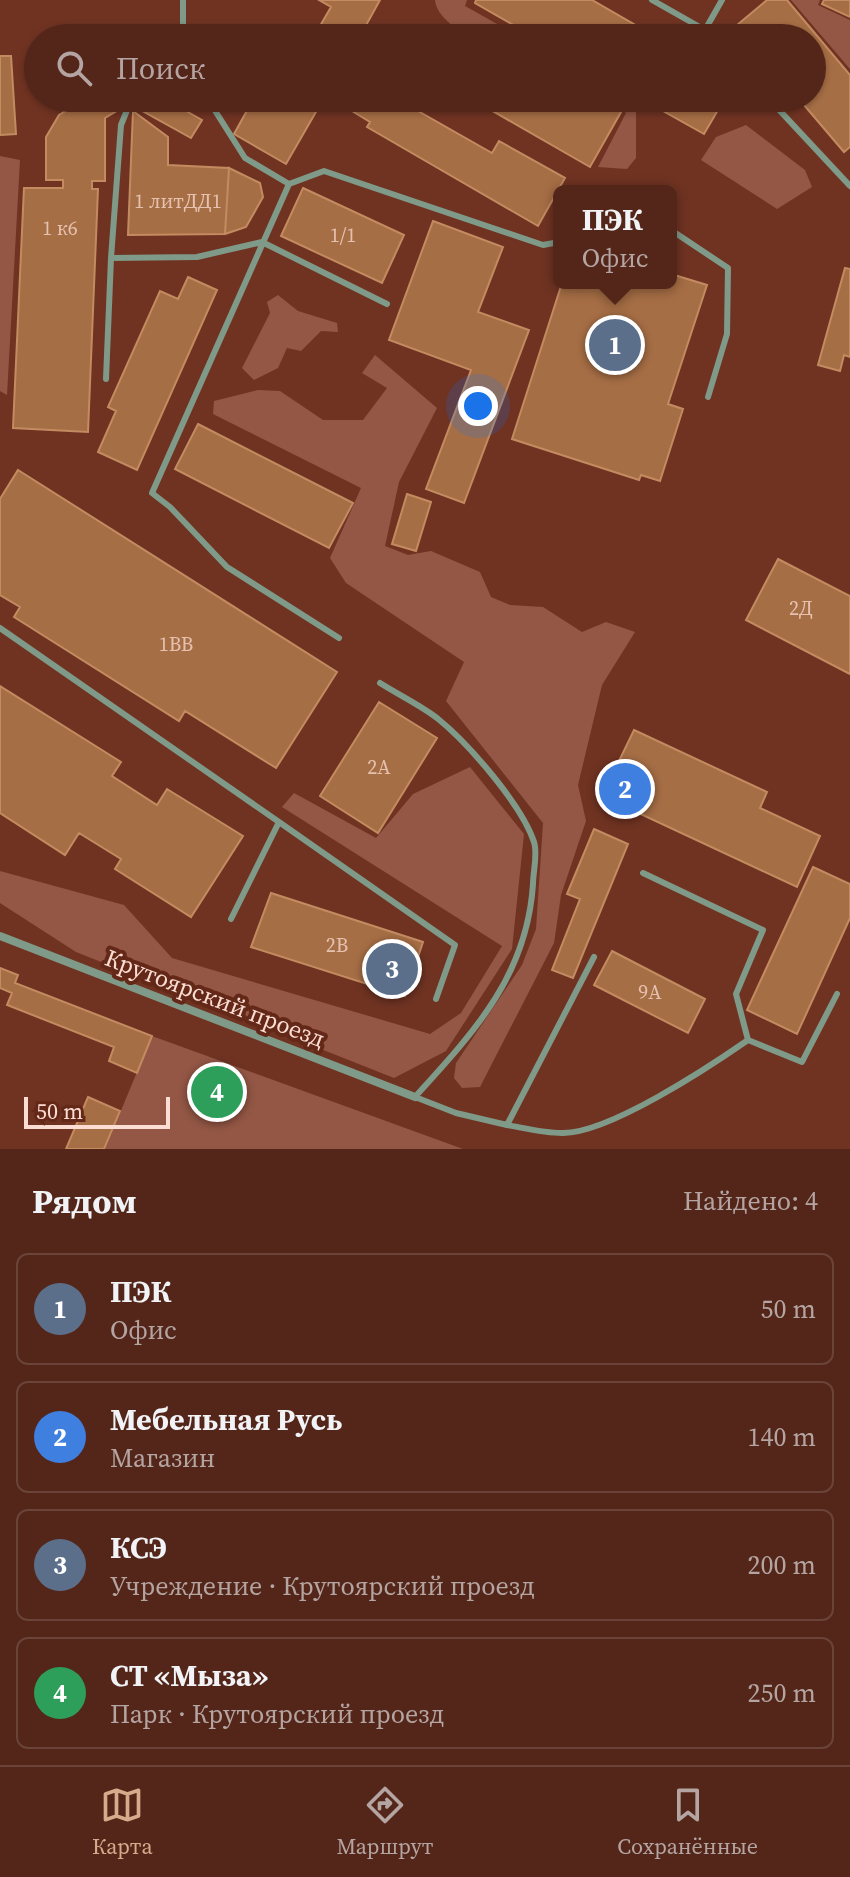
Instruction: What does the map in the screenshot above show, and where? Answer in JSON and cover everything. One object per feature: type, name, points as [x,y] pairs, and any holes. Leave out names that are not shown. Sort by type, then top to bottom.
[{"type":"street","name":"Крутоярский проезд","points":[[0,936],[415,1097]]},
{"type":"lane","points":[[183,0],[183,24]]},
{"type":"lane","points":[[652,0],[694,24]]},
{"type":"lane","points":[[708,24],[722,0]]},
{"type":"lane","points":[[106,379],[121,125],[126,112]]},
{"type":"lane","points":[[216,112],[245,158],[289,184]]},
{"type":"lane","points":[[781,112],[850,186]]},
{"type":"lane","points":[[339,638],[227,567],[170,507],[152,493],[289,184],[324,171],[543,245],[553,243]]},
{"type":"lane","points":[[677,234],[728,268],[727,334],[708,397]]},
{"type":"lane","points":[[111,258],[197,257],[262,242],[387,304]]},
{"type":"lane","points":[[0,628],[455,945],[436,999]]},
{"type":"lane","points":[[380,683],[437,718],[471,752],[525,823],[535,845],[530,922],[518,959],[466,1041],[415,1097],[456,1113],[563,1134],[586,1130],[690,1081],[748,1040]]},
{"type":"lane","points":[[231,919],[279,822]]},
{"type":"lane","points":[[643,873],[763,930],[736,994],[748,1040]]},
{"type":"lane","points":[[507,1125],[594,957]]},
{"type":"lane","points":[[748,1040],[802,1062],[837,994]]},
{"type":"shaded area","points":[[435,0],[467,0],[465,6],[497,24],[451,24],[436,6]]},
{"type":"shaded area","points":[[791,0],[820,0],[818,5],[850,20],[850,69],[826,41],[826,24],[812,24]]},
{"type":"shaded area","points":[[636,112],[636,158],[627,169],[598,167],[626,113]]},
{"type":"shaded area","points":[[746,125],[805,170],[812,187],[777,209],[701,160],[716,137]]},
{"type":"shaded area","points":[[0,156],[20,160],[7,395],[0,391]]},
{"type":"shaded area","points":[[278,295],[298,311],[337,323],[338,332],[321,331],[301,351],[287,348],[278,368],[254,380],[242,368],[270,313],[267,302]]},
{"type":"shaded area","points":[[375,355],[437,408],[399,482],[385,546],[408,555],[431,551],[480,572],[491,597],[510,605],[543,607],[582,632],[606,622],[635,632],[602,685],[578,785],[586,821],[561,895],[554,943],[480,1087],[462,1088],[454,1078],[456,1063],[522,965],[536,929],[543,823],[446,701],[464,662],[346,583],[330,558],[361,488],[213,414],[214,401],[258,390],[280,391],[323,420],[363,420],[387,388],[362,373]]},
{"type":"shaded area","points":[[470,767],[524,834],[512,949],[446,1051],[394,1078],[76,952],[0,903],[0,871],[124,905],[172,958],[430,1034],[461,1013],[502,946],[282,807],[294,793],[376,838],[413,794]]},
{"type":"shaded area","points":[[152,1036],[463,1149],[105,1149]]},
{"type":"building","points":[[319,0],[380,0],[367,24],[321,24],[331,7]]},
{"type":"building","points":[[476,0],[592,0],[634,24],[512,24],[475,3]]},
{"type":"building","points":[[767,0],[787,0],[807,24],[738,24]]},
{"type":"building","points":[[824,0],[850,0],[850,17],[822,4]]},
{"type":"building","points":[[826,46],[850,75],[850,147],[844,152],[810,112],[826,112]]},
{"type":"building","points":[[0,56],[11,56],[16,134],[0,135]]},
{"type":"building","points":[[64,112],[115,112],[105,118],[105,181],[92,181],[92,189],[98,189],[88,432],[13,428],[24,188],[63,188],[63,180],[46,180],[46,137]]},
{"type":"building","points":[[134,112],[168,137],[168,165],[229,168],[225,234],[128,235]]},
{"type":"building","points":[[144,112],[188,112],[202,120],[191,138]]},
{"type":"building","points":[[246,112],[316,112],[286,164],[234,134]]},
{"type":"building","points":[[354,112],[420,112],[492,153],[499,141],[565,178],[561,185],[553,185],[553,199],[538,226],[367,127],[370,122]]},
{"type":"building","points":[[494,112],[621,112],[590,167]]},
{"type":"building","points":[[665,112],[717,112],[704,134]]},
{"type":"building","points":[[229,168],[260,183],[263,197],[246,227],[225,234]]},
{"type":"building","points":[[303,188],[404,235],[382,283],[281,236]]},
{"type":"building","points":[[433,221],[503,247],[478,312],[529,330],[464,503],[426,489],[471,370],[389,340]]},
{"type":"building","points":[[845,268],[850,269],[850,357],[844,355],[840,371],[818,365]]},
{"type":"building","points":[[677,276],[707,285],[668,404],[683,409],[660,481],[641,475],[639,480],[512,439],[560,289],[677,289]]},
{"type":"building","points":[[188,277],[217,290],[137,470],[98,452],[116,411],[108,407],[160,291],[178,299]]},
{"type":"building","points":[[198,424],[353,503],[329,548],[175,469]]},
{"type":"building","points":[[18,470],[337,672],[276,768],[185,711],[179,721],[14,617],[20,607],[0,595],[0,499]]},
{"type":"building","points":[[407,494],[431,502],[416,551],[392,544]]},
{"type":"building","points":[[778,559],[850,596],[850,674],[746,620]]},
{"type":"building","points":[[0,686],[121,762],[112,776],[157,805],[167,789],[243,836],[191,917],[115,869],[121,859],[79,833],[65,855],[0,813]]},
{"type":"building","points":[[379,702],[437,738],[378,833],[320,796]]},
{"type":"building","points":[[634,730],[767,792],[760,808],[820,836],[797,887],[602,796]]},
{"type":"building","points":[[594,829],[628,844],[573,978],[552,970],[580,899],[567,894]]},
{"type":"building","points":[[813,867],[850,884],[850,918],[797,1034],[747,1010]]},
{"type":"building","points":[[271,893],[423,942],[405,996],[251,947]]},
{"type":"building","points":[[612,951],[705,999],[688,1033],[594,985]]},
{"type":"building","points":[[0,968],[18,975],[15,983],[152,1036],[137,1073],[109,1061],[114,1047],[7,1005],[12,993],[0,988]]},
{"type":"building","points":[[88,1097],[120,1111],[104,1149],[66,1149]]},
{"type":"place","name":"ПЭК","points":[[615,345]]},
{"type":"place","name":"Мебельная Русь","points":[[625,789]]},
{"type":"place","name":"КСЭ","points":[[392,969]]},
{"type":"place","name":"СТ «Мыза»","points":[[217,1092]]}]
